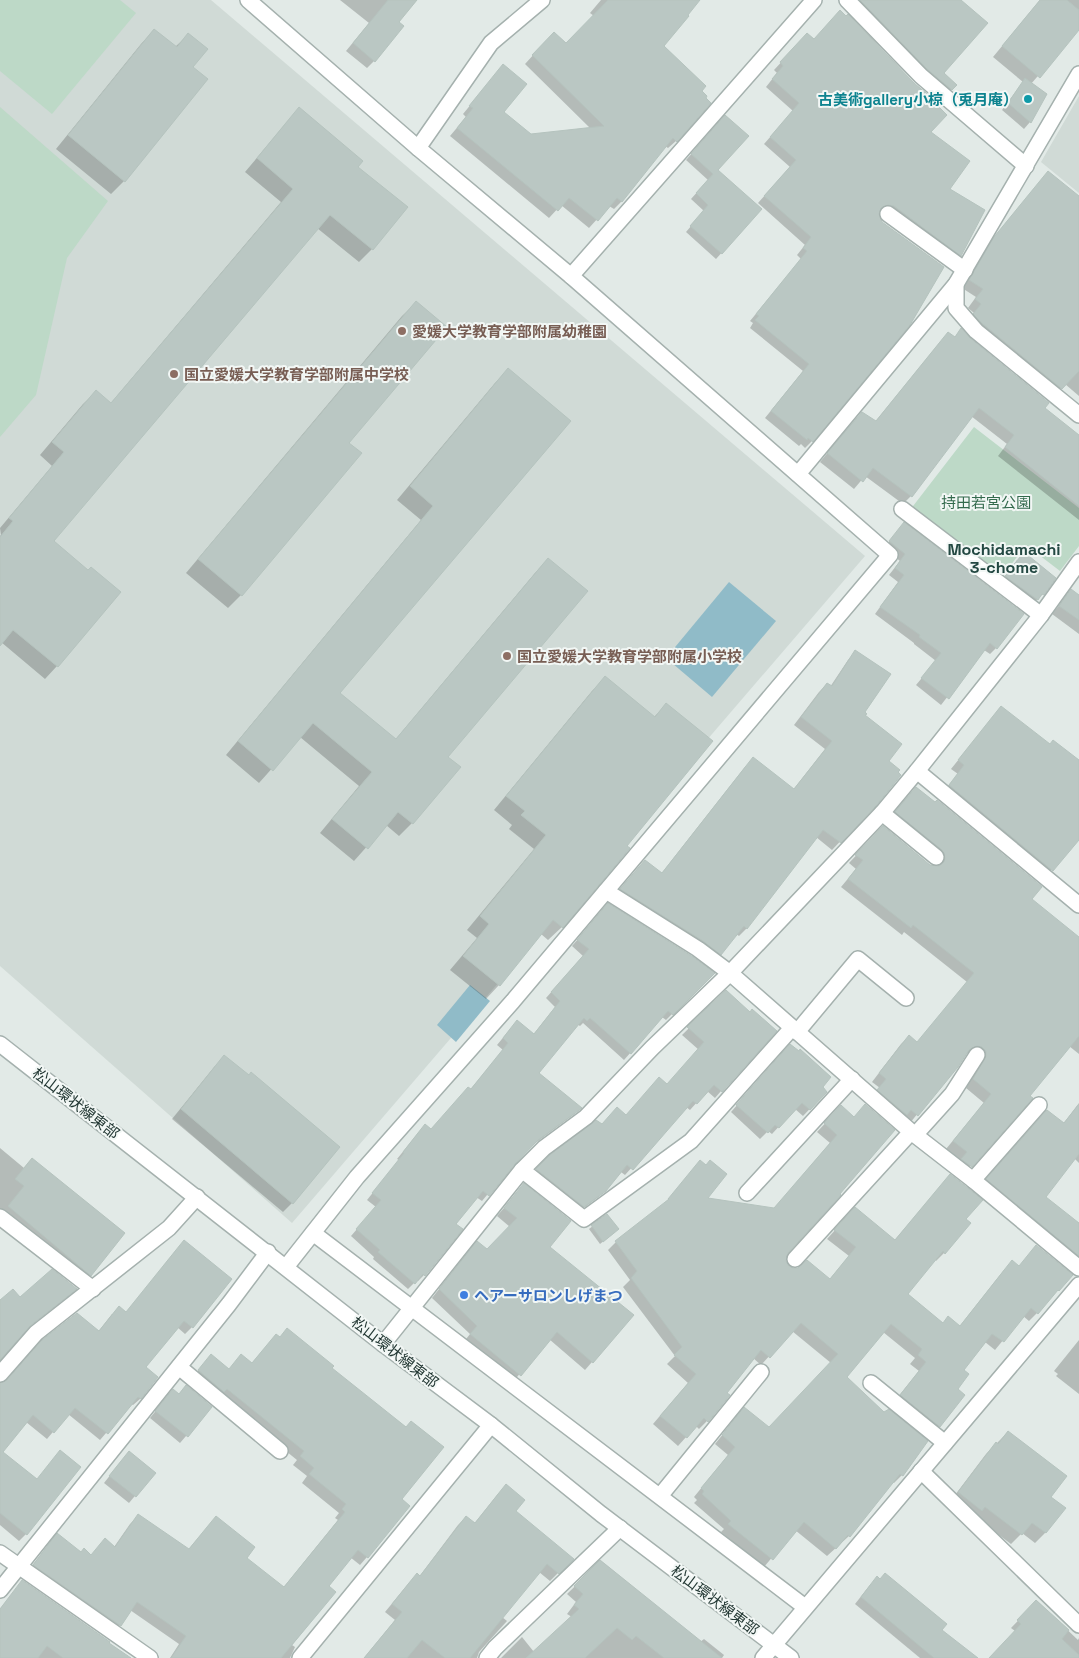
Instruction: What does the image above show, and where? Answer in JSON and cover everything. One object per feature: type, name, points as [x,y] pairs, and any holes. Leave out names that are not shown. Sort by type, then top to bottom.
[{"type":"street","points":[[248,0],[418,148],[572,276],[890,555],[513,1001],[357,1177],[286,1267]]},
{"type":"street","points":[[418,148],[491,43],[542,0]]},
{"type":"street","points":[[572,276],[814,0]]},
{"type":"street","points":[[847,0],[921,76],[1026,166]]},
{"type":"street","points":[[798,474],[956,284],[1079,74]]},
{"type":"street","points":[[888,214],[965,270]]},
{"type":"street","points":[[956,284],[956,308],[976,331],[1079,415]]},
{"type":"street","points":[[902,509],[1041,615]]},
{"type":"street","points":[[383,1344],[522,1170],[544,1148],[586,1117],[641,1058],[730,973],[882,813],[918,771],[1041,615],[1079,562]]},
{"type":"street","points":[[918,771],[1079,905]]},
{"type":"street","points":[[882,813],[936,857]]},
{"type":"street","points":[[606,891],[698,949],[730,973],[913,1133],[1079,1268]]},
{"type":"street","points":[[522,1170],[584,1219],[691,1141],[858,959],[906,998]]},
{"type":"street","name":"松山環状線東部","points":[[0,1044],[268,1252],[383,1344],[491,1425],[620,1528],[791,1658]]},
{"type":"street","points":[[795,1259],[952,1094],[977,1055]]},
{"type":"street","points":[[747,1193],[852,1080]]},
{"type":"street","points":[[973,1180],[1039,1105]]},
{"type":"street","points":[[1,1372],[36,1333],[169,1228],[197,1197]]},
{"type":"street","points":[[0,1217],[93,1289]]},
{"type":"street","points":[[313,1233],[805,1607]]},
{"type":"street","points":[[0,1590],[268,1252]]},
{"type":"street","points":[[763,1658],[1079,1285]]},
{"type":"street","points":[[178,1366],[280,1451]]},
{"type":"street","points":[[660,1496],[761,1372]]},
{"type":"street","points":[[871,1383],[945,1443]]},
{"type":"street","points":[[300,1658],[491,1425]]},
{"type":"street","points":[[921,1472],[1079,1625]]},
{"type":"street","points":[[487,1658],[495,1648],[620,1528]]},
{"type":"street","points":[[0,1553],[150,1658]]},
{"type":"shaded area","points":[[0,0],[211,0],[865,556],[292,1223],[0,966]]},
{"type":"shaded area","points":[[1079,96],[1079,193],[1041,162]]},
{"type":"green space","points":[[0,0],[120,0],[136,13],[52,114],[0,71]]},
{"type":"green space","points":[[0,107],[108,201],[67,258],[36,395],[0,437]]},
{"type":"green space","name":"持田若宮公園","points":[[974,427],[1079,508],[1079,546],[1060,571],[1026,545],[1001,578],[910,510]]},
{"type":"water","points":[[729,582],[776,621],[712,697],[666,658]]},
{"type":"water","points":[[470,985],[490,1001],[456,1042],[437,1025]]},
{"type":"building","points":[[388,0],[417,0],[399,22],[404,26],[375,62],[353,43]]},
{"type":"building","points":[[608,0],[700,0],[664,46],[706,86],[702,91],[711,103],[677,142],[673,138],[622,202],[617,198],[598,221],[569,198],[558,211],[457,128],[473,108],[469,106],[503,64],[527,84],[504,112],[531,134],[604,126],[532,55],[554,32],[566,43]]},
{"type":"building","points":[[860,0],[961,0],[988,23],[944,73],[957,85],[952,90],[927,69]]},
{"type":"building","points":[[1040,0],[1067,0],[1079,10],[1079,30],[1040,78],[1002,46]]},
{"type":"building","points":[[840,10],[846,16],[848,14],[914,83],[939,104],[938,106],[947,115],[931,132],[970,161],[950,189],[985,210],[961,256],[894,206],[888,205],[881,208],[879,214],[882,222],[944,267],[910,325],[813,442],[808,438],[807,440],[771,411],[809,364],[755,320],[759,316],[756,314],[807,251],[803,248],[811,237],[764,196],[796,160],[770,137],[799,103],[772,79],[783,66],[780,62],[807,33],[814,39]]},
{"type":"building","points":[[154,29],[177,47],[188,33],[208,49],[193,67],[208,79],[125,182],[68,135]]},
{"type":"building","name":"古美術gallery小椋（兎月庵）","points":[[1025,78],[1047,94],[1031,123],[1008,103]]},
{"type":"building","points":[[299,107],[363,161],[358,167],[408,207],[373,250],[330,215],[54,541],[88,570],[91,567],[121,592],[58,667],[13,630],[0,646],[0,537],[13,521],[9,518],[64,452],[52,442],[96,390],[111,403],[293,189],[257,158]]},
{"type":"building","points":[[725,115],[749,136],[718,170],[762,209],[722,254],[690,226],[708,205],[696,193],[713,174],[691,154]]},
{"type":"building","points":[[1048,171],[1079,196],[1079,371],[1062,389],[973,314],[981,304],[975,299],[983,289],[969,280],[994,237]]},
{"type":"building","points":[[416,301],[447,327],[349,443],[362,453],[242,596],[198,559]]},
{"type":"building","points":[[961,328],[970,338],[1049,403],[1045,408],[1079,435],[1079,506],[1005,447],[1014,435],[979,408],[912,497],[873,468],[863,482],[827,453],[862,412],[876,421],[948,332],[955,337]]},
{"type":"building","points":[[508,368],[571,421],[340,693],[396,739],[548,558],[588,591],[448,757],[461,767],[413,824],[398,812],[368,849],[332,819],[372,772],[313,723],[273,771],[238,741],[433,506],[410,486]]},
{"type":"building","points":[[904,522],[1024,614],[997,649],[990,643],[949,699],[921,678],[941,653],[919,637],[920,635],[880,607],[904,575],[895,568],[905,554],[889,541]]},
{"type":"building","points":[[1024,552],[1056,578],[1038,600],[1005,576]]},
{"type":"building","points":[[1071,589],[1079,595],[1079,620],[1059,606]]},
{"type":"building","points":[[855,650],[891,674],[865,712],[867,714],[865,715],[902,744],[889,761],[900,770],[898,772],[901,775],[875,807],[841,843],[823,830],[747,929],[744,926],[721,955],[703,941],[620,889],[645,860],[662,873],[753,757],[794,789],[832,741],[801,717],[827,683],[832,686]]},
{"type":"building","points":[[605,676],[655,717],[666,703],[713,741],[627,846],[630,848],[563,928],[553,920],[500,986],[463,956],[489,924],[480,916],[546,835],[521,815],[525,811],[506,796]]},
{"type":"building","points":[[1001,706],[1050,744],[1053,740],[1079,760],[1079,840],[1053,871],[949,785],[964,765],[958,760]]},
{"type":"building","points":[[916,787],[935,802],[937,800],[1041,886],[1032,899],[1079,937],[1079,1036],[1030,1096],[1033,1098],[972,1167],[961,1159],[967,1152],[953,1141],[991,1094],[973,1079],[986,1056],[986,1051],[982,1047],[977,1046],[969,1050],[958,1067],[918,1116],[911,1110],[907,1115],[877,1090],[886,1079],[879,1073],[909,1035],[917,1042],[974,973],[913,925],[911,928],[848,879],[863,860],[855,855],[883,826],[930,865],[939,866],[944,862],[945,858],[942,850],[895,812]]},
{"type":"building","points":[[608,903],[715,973],[673,1015],[668,1011],[631,1054],[590,1018],[587,1021],[584,1018],[539,1073],[582,1108],[537,1141],[489,1196],[483,1191],[456,1224],[463,1229],[425,1276],[423,1274],[415,1284],[378,1252],[380,1250],[356,1229],[381,1200],[372,1193],[425,1124],[431,1129],[468,1087],[471,1089],[508,1043],[503,1038],[517,1020],[534,1034],[560,1001],[551,992],[589,949],[577,940]]},
{"type":"building","points":[[726,990],[750,1012],[752,1009],[777,1031],[722,1092],[714,1085],[697,1104],[693,1101],[633,1170],[627,1165],[606,1191],[584,1207],[536,1169],[550,1155],[596,1120],[602,1124],[617,1107],[626,1115],[659,1077],[667,1084],[704,1042],[687,1027]]},
{"type":"building","points":[[790,1044],[799,1051],[800,1049],[831,1077],[823,1087],[827,1092],[810,1110],[802,1103],[779,1128],[775,1125],[768,1133],[736,1105]]},
{"type":"building","points":[[224,1055],[249,1075],[251,1072],[340,1147],[293,1204],[181,1109]]},
{"type":"building","points":[[865,1104],[895,1130],[841,1195],[788,1253],[786,1261],[789,1266],[798,1268],[807,1260],[830,1279],[856,1247],[834,1230],[855,1207],[895,1240],[950,1174],[983,1200],[966,1219],[971,1223],[945,1254],[943,1251],[908,1294],[943,1323],[948,1316],[960,1326],[1012,1260],[1019,1266],[1036,1245],[1073,1275],[1038,1314],[1031,1308],[1004,1342],[992,1334],[964,1370],[969,1374],[958,1389],[965,1395],[940,1427],[900,1395],[926,1362],[918,1355],[922,1349],[891,1324],[847,1377],[884,1412],[889,1409],[928,1441],[903,1476],[900,1474],[850,1537],[848,1535],[836,1549],[804,1522],[773,1560],[728,1524],[731,1521],[702,1494],[704,1491],[701,1488],[735,1447],[722,1435],[744,1407],[769,1427],[838,1354],[801,1323],[770,1358],[761,1350],[727,1393],[730,1395],[708,1422],[704,1418],[687,1438],[660,1416],[696,1374],[674,1355],[682,1347],[631,1278],[637,1271],[615,1241],[669,1199],[700,1160],[706,1165],[710,1160],[727,1174],[708,1198],[774,1208],[837,1135],[824,1123],[841,1105],[854,1117]]},
{"type":"building","points":[[1079,1104],[1079,1154],[1046,1197],[1079,1223],[1079,1256],[986,1179],[1047,1110],[1064,1123]]},
{"type":"building","points":[[32,1158],[125,1233],[91,1276],[8,1206],[24,1186],[15,1179]]},
{"type":"building","points":[[524,1183],[571,1221],[550,1247],[634,1315],[593,1363],[557,1332],[521,1376],[470,1334],[477,1326],[439,1289],[477,1241],[487,1249],[517,1218],[504,1208]]},
{"type":"building","points":[[607,1214],[619,1229],[603,1242],[591,1225]]},
{"type":"building","points":[[184,1240],[232,1279],[193,1328],[184,1321],[146,1367],[158,1377],[141,1399],[138,1397],[108,1434],[75,1408],[54,1433],[33,1415],[3,1452],[37,1479],[60,1450],[81,1467],[27,1535],[0,1513],[0,1383],[7,1380],[42,1340],[77,1313],[99,1331],[119,1306],[126,1312]]},
{"type":"building","points":[[52,1269],[77,1289],[30,1326],[0,1360],[0,1300],[13,1289],[20,1297]]},
{"type":"building","points":[[287,1328],[334,1366],[332,1368],[406,1427],[411,1421],[444,1447],[402,1499],[410,1506],[368,1558],[358,1550],[329,1586],[336,1592],[281,1658],[171,1658],[186,1636],[137,1602],[121,1626],[33,1565],[57,1533],[81,1552],[84,1548],[91,1555],[105,1538],[115,1547],[138,1514],[189,1549],[216,1516],[255,1547],[247,1558],[284,1587],[345,1512],[342,1509],[346,1504],[309,1474],[314,1468],[300,1456],[304,1451],[227,1389],[224,1392],[198,1370],[211,1354],[229,1369],[241,1354],[252,1363],[276,1334],[280,1337]]},
{"type":"building","points":[[186,1385],[212,1407],[188,1437],[155,1411],[173,1389],[179,1394]]},
{"type":"building","points":[[1008,1431],[1067,1476],[1051,1497],[1066,1508],[1046,1533],[1032,1523],[1022,1535],[985,1507],[982,1511],[958,1492],[996,1442],[998,1444]]},
{"type":"building","points":[[129,1451],[156,1473],[136,1497],[109,1476]]},
{"type":"building","points":[[506,1484],[525,1500],[516,1511],[574,1559],[559,1574],[547,1564],[470,1658],[445,1658],[422,1640],[407,1658],[364,1658],[402,1612],[392,1604],[417,1573],[420,1576],[466,1516],[475,1523]]},
{"type":"building","points":[[600,1560],[722,1658],[664,1658],[636,1636],[632,1640],[617,1628],[585,1658],[526,1658],[579,1609],[574,1605],[583,1594],[574,1586]]},
{"type":"building","points":[[885,1573],[947,1624],[942,1630],[978,1658],[934,1658],[861,1597],[877,1576],[880,1579]]},
{"type":"building","points":[[22,1580],[131,1658],[63,1658],[47,1646],[38,1658],[0,1658],[0,1609]]},
{"type":"building","points":[[1036,1600],[1069,1630],[1062,1639],[1079,1655],[1079,1658],[989,1658],[1021,1624],[1017,1620]]},
{"type":"place","name":"古美術gallery小椋（兎月庵）","points":[[1028,99]]},
{"type":"place","name":"愛媛大学教育学部附属幼稚園","points":[[402,331]]},
{"type":"place","name":"国立愛媛大学教育学部附属中学校","points":[[174,374]]},
{"type":"place","name":"国立愛媛大学教育学部附属小学校","points":[[507,656]]},
{"type":"place","name":"ヘアーサロンしげまつ","points":[[464,1295]]},
{"type":"district","name":"Mochidamachi 3-chome","points":[[1004,558]]}]
